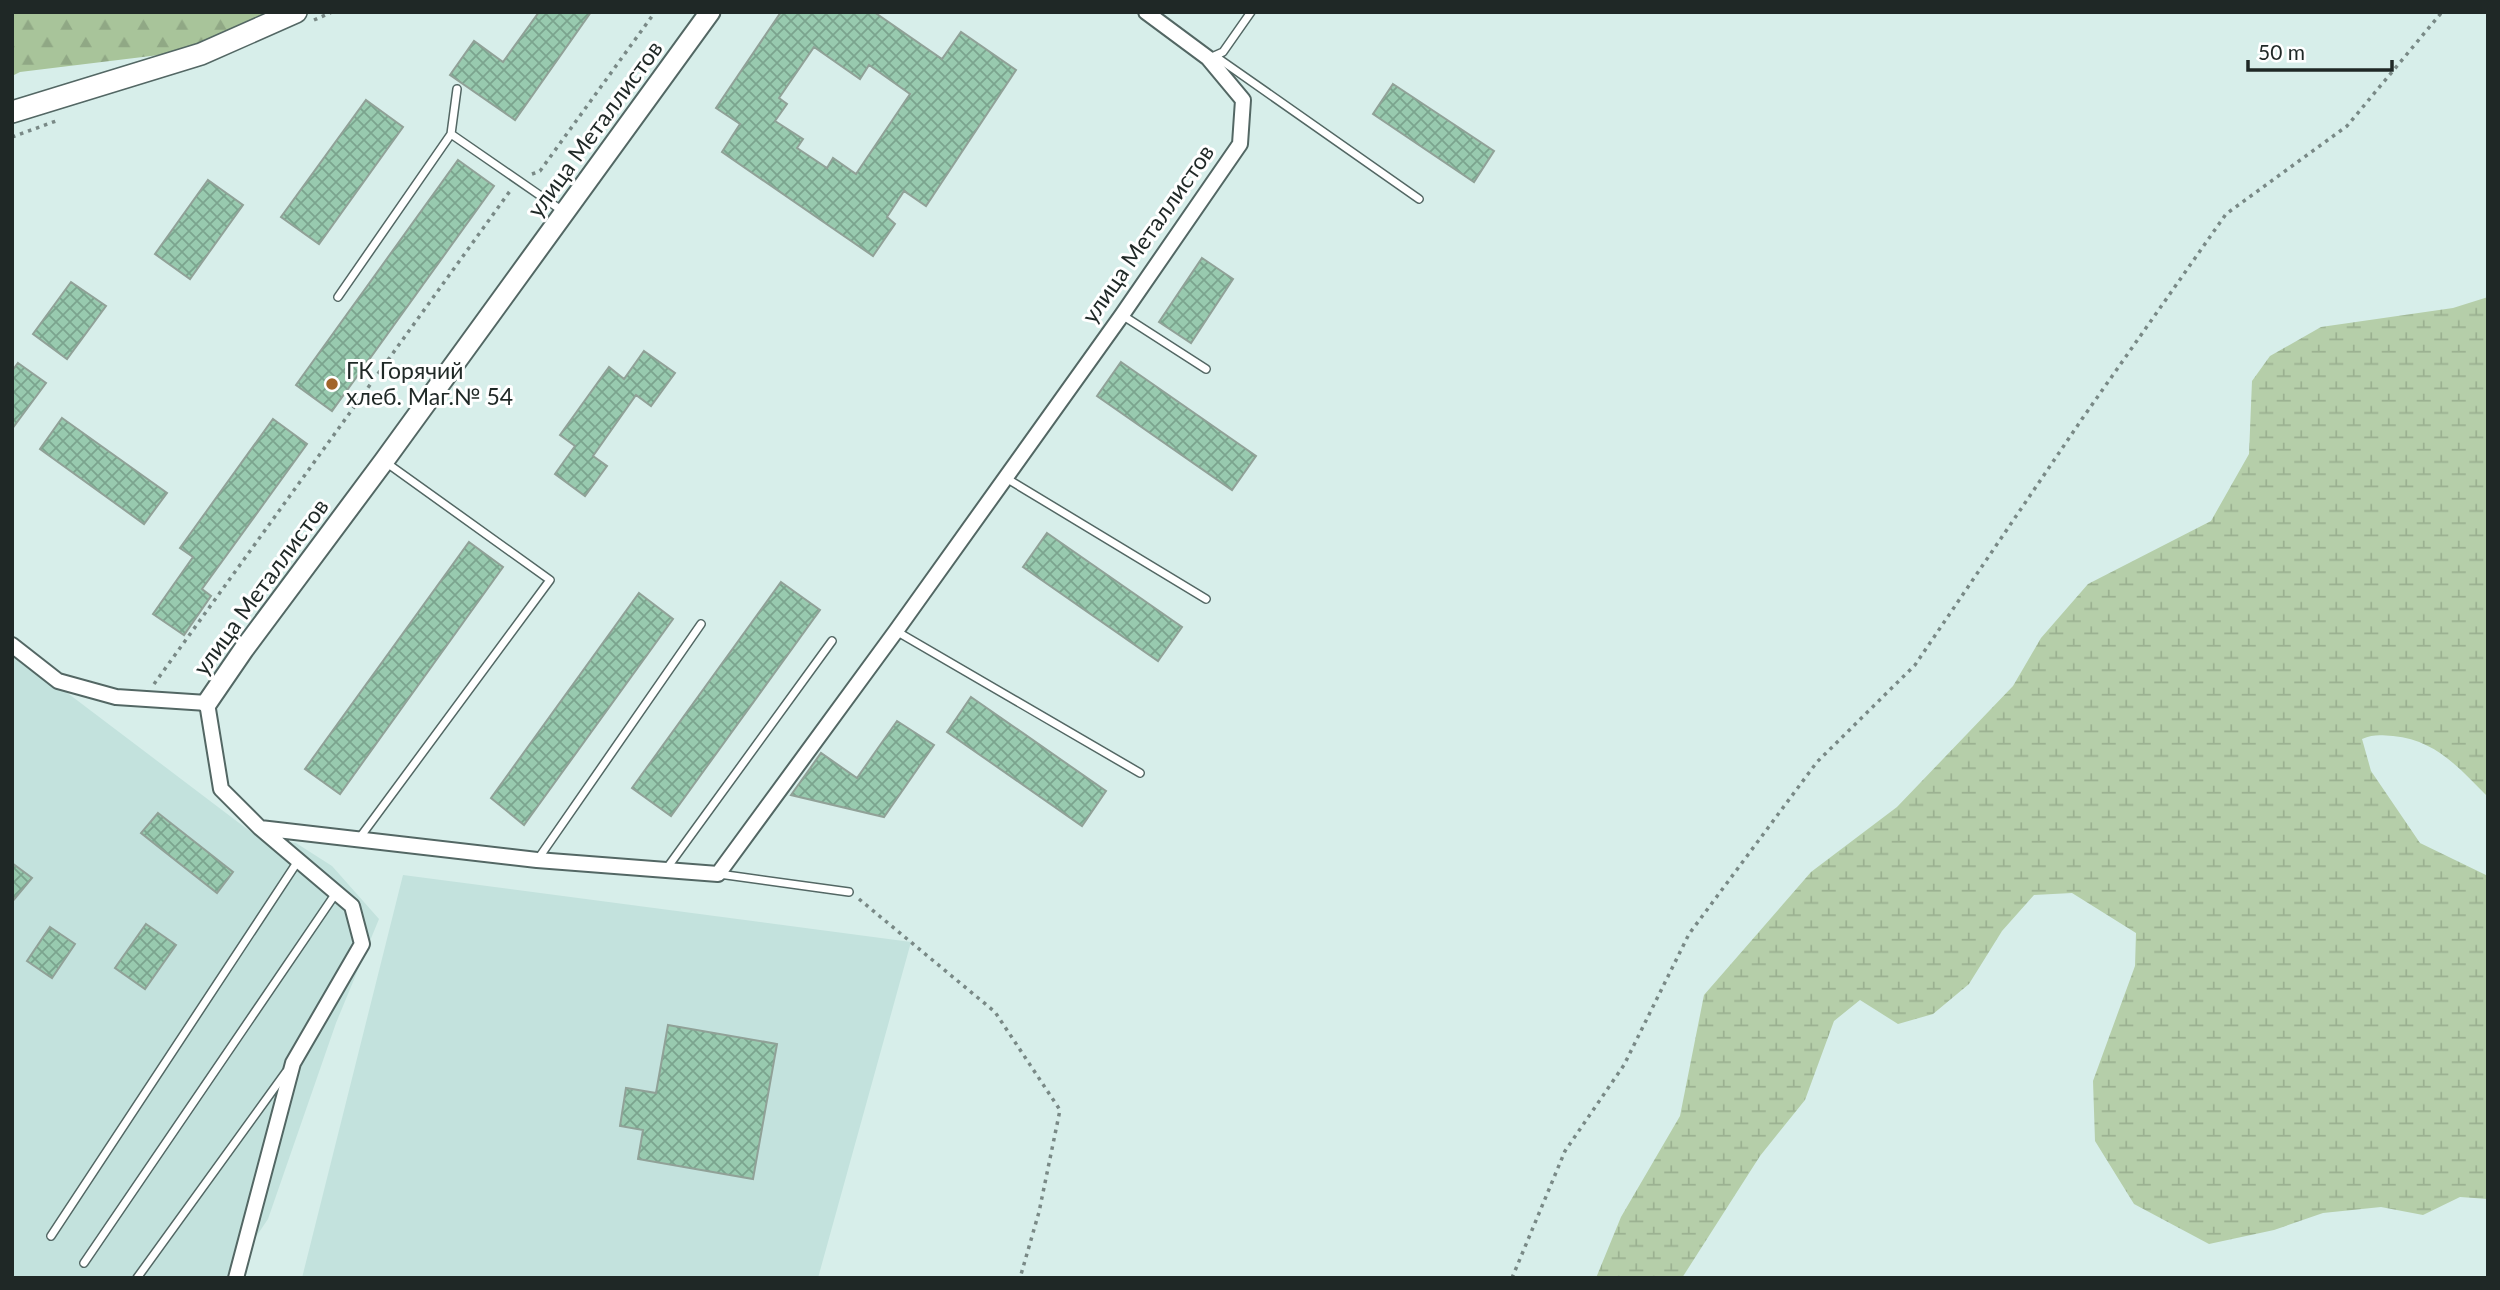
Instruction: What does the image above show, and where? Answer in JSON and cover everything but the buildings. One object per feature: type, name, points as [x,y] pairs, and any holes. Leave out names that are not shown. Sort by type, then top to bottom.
[{"type":"main road","points":[[12,112],[201,54],[296,12]]},
{"type":"street","name":"улица Металлистов","points":[[236,1278],[293,1063],[362,944],[352,906],[260,828],[221,789],[207,703],[710,12]]},
{"type":"street","name":"улица Металлистов","points":[[718,874],[1122,316],[1240,144],[1243,100],[1212,57],[1146,12]]},
{"type":"street","points":[[12,645],[58,681],[116,697],[207,703]]},
{"type":"street","points":[[260,828],[537,860],[718,874]]},
{"type":"lane","points":[[1212,57],[1223,52],[1251,12]]},
{"type":"lane","points":[[1212,57],[1419,199]]},
{"type":"lane","points":[[338,297],[451,134],[457,89]]},
{"type":"lane","points":[[451,134],[565,212]]},
{"type":"lane","points":[[1122,316],[1206,369]]},
{"type":"lane","points":[[358,841],[550,580],[384,461]]},
{"type":"lane","points":[[1005,477],[1206,599]]},
{"type":"lane","points":[[537,860],[701,624]]},
{"type":"lane","points":[[896,631],[1140,774]]},
{"type":"lane","points":[[667,869],[832,641]]},
{"type":"lane","points":[[51,1236],[298,861]]},
{"type":"lane","points":[[718,874],[849,892]]},
{"type":"lane","points":[[84,1263],[337,893]]},
{"type":"lane","points":[[137,1278],[293,1063]]},
{"type":"path","points":[[144,699],[517,181],[540,171],[655,12]]},
{"type":"path","points":[[1512,1278],[1564,1151],[1624,1065],[1689,934],[1817,762],[1915,665],[2082,419],[2226,215],[2347,126],[2442,12]]},
{"type":"path","points":[[849,892],[995,1012],[1060,1110],[1039,1212],[1020,1278]]},
{"type":"shaded area","points":[[12,651],[259,838],[296,843],[332,866],[379,919],[336,1023],[268,1219],[228,1278],[12,1278]]},
{"type":"shaded area","points":[[403,875],[911,942],[818,1278],[302,1278]]},
{"type":"green space","points":[[12,12],[286,12],[200,50],[20,72],[12,76]]},
{"type":"green space","points":[[2488,297],[2488,797],[2446,757],[2422,743],[2385,735],[2362,739],[2371,771],[2420,843],[2488,876],[2488,1199],[2460,1197],[2423,1215],[2381,1207],[2323,1213],[2274,1230],[2209,1244],[2134,1204],[2095,1141],[2093,1081],[2135,966],[2136,933],[2072,893],[2034,895],[2002,931],[1969,984],[1933,1014],[1898,1024],[1860,1000],[1834,1021],[1805,1100],[1760,1156],[1682,1278],[1596,1278],[1621,1217],[1680,1116],[1704,995],[1811,872],[1897,807],[2013,686],[2041,638],[2088,584],[2211,521],[2249,454],[2252,381],[2270,356],[2321,327],[2453,308]]},
{"type":"place","name":"ГК Горячий хлеб. Маг.№ 54","points":[[332,384]]}]
